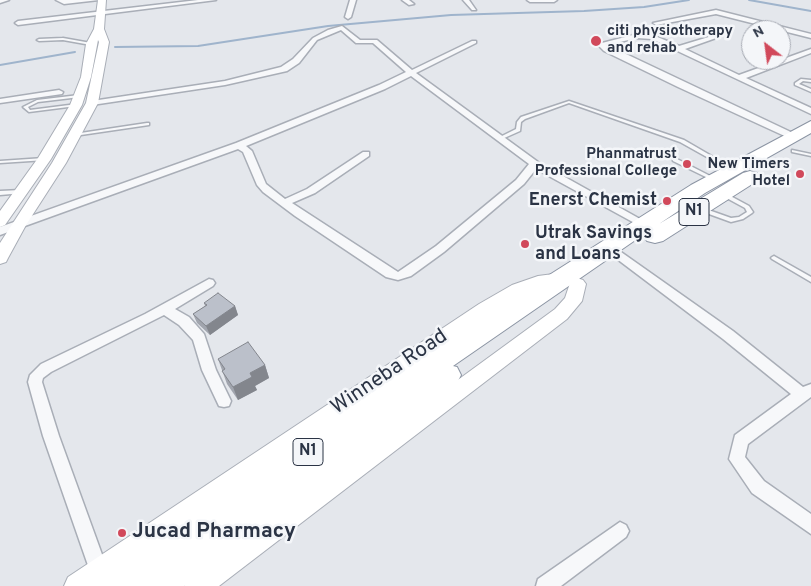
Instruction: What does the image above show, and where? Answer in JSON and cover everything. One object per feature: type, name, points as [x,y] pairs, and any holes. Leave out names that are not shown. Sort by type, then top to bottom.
[{"type":"highway","name":"Winneba Road","points":[[107,579],[507,323],[569,281],[644,224],[802,146],[811,126]]},
{"type":"highway","name":"Winneba Road","points":[[569,281],[621,256],[699,209],[732,169],[802,146]]},
{"type":"highway","name":"Winneba Road","points":[[154,586],[507,323]]},
{"type":"main road","points":[[0,258],[18,225],[59,164],[92,104],[98,82],[104,42],[99,29],[102,0]]},
{"type":"main road","points":[[0,222],[44,159],[78,100],[86,77],[91,44],[99,29]]},
{"type":"main road","points":[[198,586],[561,314],[573,301],[569,281]]},
{"type":"main road","name":"Winneba Road","points":[[77,586],[107,579],[485,309],[518,289],[538,282],[569,281]]},
{"type":"street","points":[[0,1],[6,0]]},
{"type":"street","points":[[59,0],[96,0]]},
{"type":"street","points":[[18,22],[213,0]]},
{"type":"street","points":[[348,17],[353,0]]},
{"type":"street","points":[[466,0],[474,9]]},
{"type":"street","points":[[530,0],[554,0]]},
{"type":"street","points":[[656,23],[716,12],[811,36]]},
{"type":"street","points":[[92,104],[225,83],[284,69],[296,61],[315,39],[339,28],[345,29],[358,42],[375,41],[410,72],[535,164],[644,224]]},
{"type":"street","points":[[678,49],[714,37],[719,34],[721,28]]},
{"type":"street","points":[[802,146],[603,46],[604,44],[621,39],[653,37],[811,110]]},
{"type":"street","points":[[0,232],[239,145],[382,87],[474,42]]},
{"type":"street","points":[[740,77],[811,51]]},
{"type":"street","points":[[0,101],[59,92]]},
{"type":"street","points":[[239,145],[249,156],[262,185],[299,214],[390,274],[398,276],[407,274],[440,249],[520,182],[535,164]]},
{"type":"street","points":[[284,202],[311,191],[366,154]]},
{"type":"street","points":[[621,256],[807,392],[741,440],[737,459],[758,487],[811,525]]},
{"type":"street","points":[[107,579],[51,436],[35,382],[38,374],[46,368],[165,309],[209,283]]},
{"type":"street","points":[[165,309],[184,322],[199,338],[209,370],[224,402]]},
{"type":"street","points":[[545,586],[620,531]]},
{"type":"lane","points":[[39,40],[63,40],[91,44]]},
{"type":"lane","points":[[811,81],[802,80],[796,84],[811,91]]},
{"type":"lane","points":[[78,100],[29,111],[24,107],[37,101],[78,100]]},
{"type":"lane","points":[[500,138],[518,130],[519,122],[523,118],[568,102],[682,141],[732,169]]},
{"type":"lane","points":[[74,136],[147,124]]},
{"type":"lane","points":[[0,162],[44,159]]},
{"type":"lane","points":[[674,160],[718,187],[747,207],[750,212],[742,218],[731,220],[699,209]]},
{"type":"lane","points":[[0,193],[21,192]]},
{"type":"lane","points":[[774,258],[811,280]]},
{"type":"building","points":[[218,293],[235,306],[206,326],[193,314],[207,305],[204,303]]},
{"type":"building","points":[[248,342],[265,365],[250,373],[252,377],[233,387],[222,371],[225,369],[218,359]]},
{"type":"waterway","points":[[115,47],[198,46],[328,26],[451,15],[584,11],[644,7],[689,0]]},
{"type":"waterway","points":[[749,0],[811,11]]},
{"type":"waterway","points":[[0,65],[75,52]]},
{"type":"place","name":"citi physiotherapy and rehab","points":[[596,41]]},
{"type":"place","name":"Phanmatrust Professional College","points":[[687,164]]},
{"type":"place","name":"New Timers Hotel","points":[[800,174]]},
{"type":"place","name":"Enerst Chemist","points":[[667,201]]},
{"type":"place","name":"Utrak Savings and Loans","points":[[525,244]]},
{"type":"place","name":"Jucad Pharmacy","points":[[122,533]]}]
